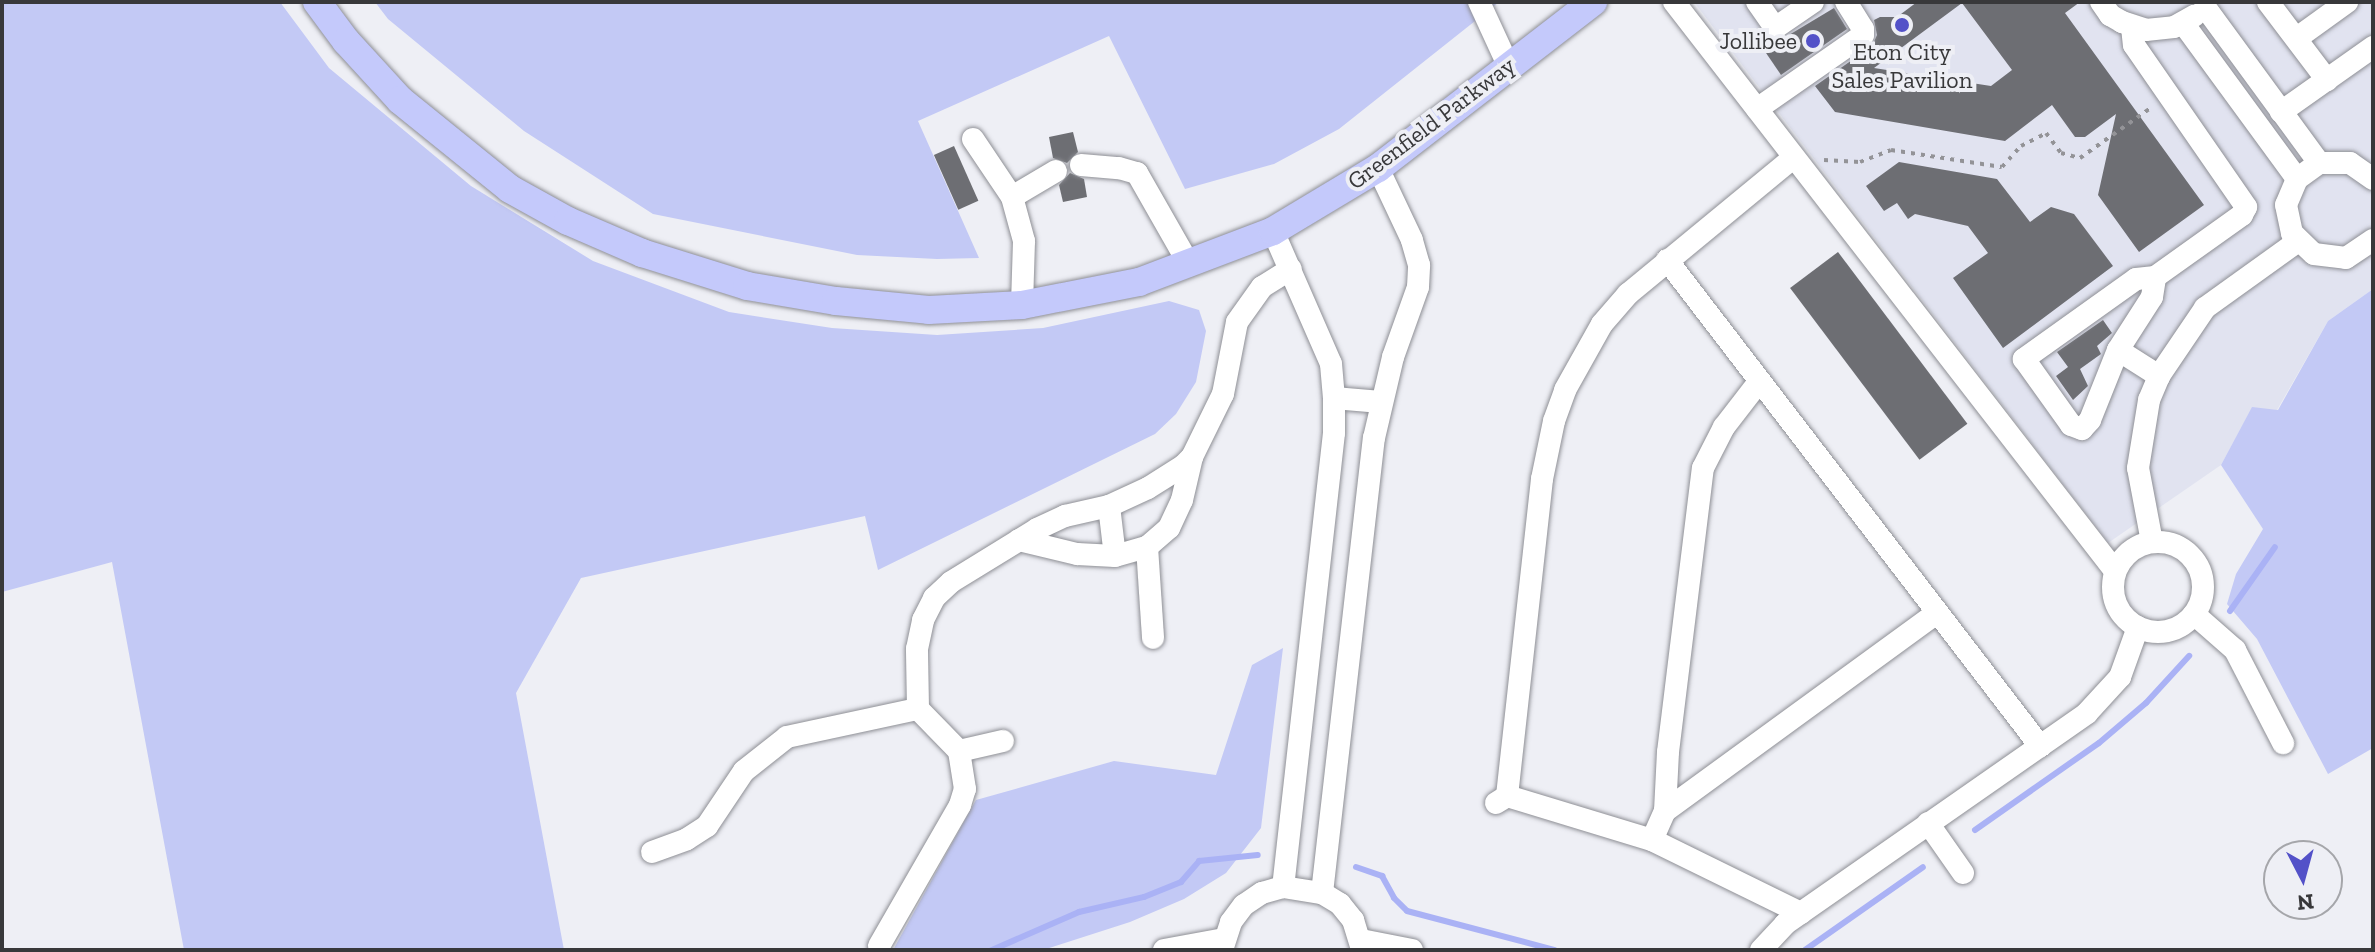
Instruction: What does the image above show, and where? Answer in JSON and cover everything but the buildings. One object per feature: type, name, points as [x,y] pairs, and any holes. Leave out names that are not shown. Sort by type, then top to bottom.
[{"type":"main road","name":"Greenfield Parkway","points":[[317,2],[346,41],[400,100],[510,189],[568,221],[642,253],[747,286],[836,301],[929,310],[1022,305],[1139,282],[1273,231],[1378,168],[1593,2]]},
{"type":"street","points":[[1479,2],[1508,65]]},
{"type":"street","points":[[1674,2],[2115,571]]},
{"type":"street","points":[[1757,2],[1775,28],[1813,2]]},
{"type":"street","points":[[1757,109],[1863,35],[1863,29],[1846,2]]},
{"type":"street","points":[[2101,2],[2110,15],[2132,27],[2160,29],[2183,23],[2207,4],[2319,163]]},
{"type":"street","points":[[2268,2],[2327,80]]},
{"type":"street","points":[[2297,38],[2347,2]]},
{"type":"street","points":[[2183,23],[2297,179]]},
{"type":"street","points":[[2132,27],[2134,45],[2246,207],[2242,215],[2155,277],[2136,279],[2024,359],[2071,425],[2082,429],[2090,420],[2118,350],[2152,297],[2155,277]]},
{"type":"street","points":[[2281,112],[2373,47]]},
{"type":"street","points":[[973,139],[1012,197],[1024,241],[1022,305]]},
{"type":"street","points":[[1793,158],[1628,294],[1602,324],[1581,356],[1554,421],[1542,479],[1500,800],[1652,840],[1801,913]]},
{"type":"street","points":[[2373,179],[2350,163],[2319,163],[2297,179],[2286,205],[2288,225],[2297,242],[2314,254],[2335,259],[2356,254],[2373,240]]},
{"type":"street","points":[[1081,165],[1119,168],[1137,173],[1189,264]]},
{"type":"street","points":[[1322,893],[1381,402],[1418,287],[1419,265],[1412,240],[1378,168]]},
{"type":"street","points":[[1012,197],[1056,171]]},
{"type":"street","points":[[1273,231],[1331,364],[1334,398],[1334,433],[1283,887]]},
{"type":"street","points":[[2152,542],[2138,468],[2149,400],[2159,376],[2205,308],[2297,242]]},
{"type":"street","points":[[1667,260],[1758,383],[2040,746]]},
{"type":"street","points":[[1019,540],[1077,554],[1115,556],[1147,547],[1169,528],[1182,500],[1192,457],[1223,394],[1237,322],[1262,287],[1291,269]]},
{"type":"street","points":[[2118,350],[2159,376]]},
{"type":"street","points":[[1652,840],[1665,811],[1670,736],[1703,468],[1724,427],[1758,383]]},
{"type":"street","points":[[1334,398],[1381,402]]},
{"type":"street","points":[[879,946],[960,805],[965,789],[959,751],[918,709],[917,649],[923,620],[934,598],[951,582],[1019,540],[1065,516],[1109,506],[1148,488],[1192,457]]},
{"type":"street","points":[[1109,506],[1115,556]]},
{"type":"street","points":[[2152,542],[2178,547],[2197,564],[2203,581],[2202,598],[2194,614],[2168,631],[2138,627],[2125,618],[2115,604],[2112,587],[2115,571],[2130,552],[2152,542]]},
{"type":"street","points":[[1147,547],[1153,638]]},
{"type":"street","points":[[1665,811],[1937,613]]},
{"type":"street","points":[[2194,614],[2235,650],[2283,743]]},
{"type":"street","points":[[1761,950],[1770,937],[1801,913],[2087,713],[2120,677],[2138,627]]},
{"type":"street","points":[[652,852],[687,839],[707,826],[744,771],[787,737],[918,709]]},
{"type":"street","points":[[959,751],[1003,741]]},
{"type":"street","points":[[1928,823],[1963,873]]},
{"type":"street","points":[[1164,950],[1223,945],[1231,922],[1244,905],[1262,893],[1283,887],[1322,893],[1346,912],[1362,945],[1412,950]]},
{"type":"path","points":[[1793,158],[1860,162],[1891,150],[2002,167],[2021,146],[2046,133],[2061,153],[2080,158],[2169,95]]},
{"type":"shaded area","points":[[2,2],[280,2],[329,68],[471,186],[593,261],[729,312],[832,328],[937,335],[1043,328],[1169,301],[1199,310],[1206,331],[1196,382],[1176,414],[1155,434],[878,570],[865,516],[581,578],[516,693],[564,950],[184,950],[112,562],[2,592]]},
{"type":"shaded area","points":[[375,2],[1499,2],[1339,129],[1274,164],[1185,189],[1109,36],[918,121],[979,258],[937,259],[857,255],[653,214],[524,131],[388,19]]},
{"type":"shaded area","points":[[1694,2],[2373,2],[2373,289],[2328,321],[2277,410],[2252,408],[2221,465],[2108,543]]},
{"type":"shaded area","points":[[2373,289],[2373,748],[2328,774],[2257,639],[2227,604],[2236,574],[2263,529],[2221,465],[2252,407],[2278,410],[2328,321]]},
{"type":"shaded area","points":[[1283,648],[1261,828],[1226,873],[1184,899],[1130,922],[1043,950],[893,950],[976,800],[1114,761],[1216,775],[1252,665]]},
{"type":"waterway","points":[[2230,611],[2275,547]]},
{"type":"waterway","points":[[1975,830],[2099,743],[2146,703],[2189,656]]},
{"type":"waterway","points":[[992,950],[1079,912],[1144,897],[1181,882],[1199,861],[1258,855]]},
{"type":"waterway","points":[[1356,867],[1382,876],[1394,898],[1407,911],[1555,950]]},
{"type":"waterway","points":[[1805,950],[1923,867]]},
{"type":"place","name":"Eton City Sales Pavilion","points":[[1902,25]]},
{"type":"place","name":"Jollibee","points":[[1813,41]]}]
